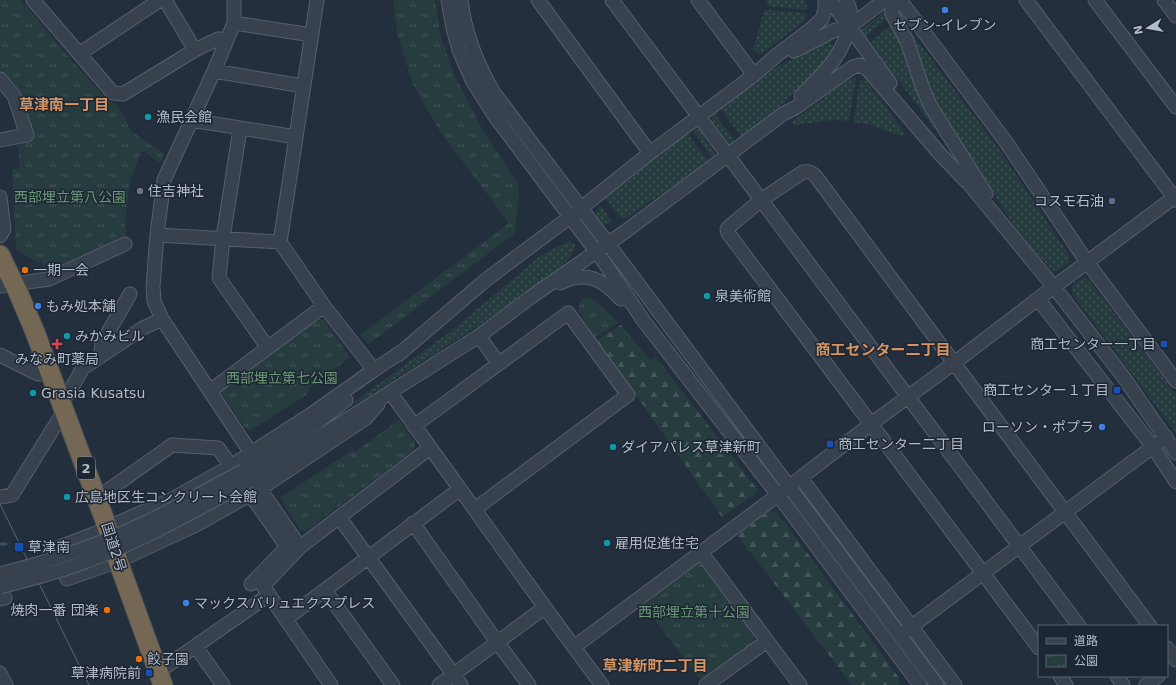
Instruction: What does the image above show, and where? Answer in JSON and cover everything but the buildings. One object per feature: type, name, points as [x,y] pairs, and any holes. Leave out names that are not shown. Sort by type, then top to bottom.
[{"type":"highway","name":"国道2号","points":[[0,255],[7,285],[35,332],[108,528],[118,561],[160,679]]},
{"type":"street","points":[[33,0],[114,93],[122,94],[195,50],[218,39],[227,39]]},
{"type":"street","points":[[79,54],[160,0]]},
{"type":"street","points":[[164,0],[195,50]]},
{"type":"street","points":[[234,0],[234,23],[214,71],[164,180],[157,235],[153,294],[157,310],[162,319],[251,453],[247,480],[287,547],[251,584]]},
{"type":"street","points":[[317,0],[280,242],[324,306],[374,370]]},
{"type":"street","points":[[448,0],[459,50],[478,91],[494,115],[596,251],[643,320],[784,491],[900,636],[937,685]]},
{"type":"street","points":[[461,0],[468,37],[486,80],[510,115],[608,244],[920,685]]},
{"type":"street","points":[[538,0],[650,153]]},
{"type":"street","points":[[612,0],[909,396],[1078,625]]},
{"type":"street","points":[[698,0],[756,74]]},
{"type":"street","points":[[247,480],[174,498],[127,518],[108,528],[54,549],[67,579],[118,561],[196,525],[247,480],[368,383],[487,279],[570,217],[650,153],[756,74],[777,55],[807,33],[818,23],[824,14],[825,0]]},
{"type":"street","points":[[830,0],[901,98],[966,182]]},
{"type":"street","points":[[0,599],[5,598],[0,587],[83,563],[143,538],[247,480],[479,336],[531,297],[608,244],[783,114],[823,74],[840,51],[846,40],[849,27],[851,9],[846,0]]},
{"type":"street","points":[[756,74],[826,34],[841,28],[849,27],[885,0]]},
{"type":"street","points":[[892,0],[892,14],[907,41],[923,89],[931,107],[1011,235]]},
{"type":"street","points":[[900,0],[1006,142],[1087,262],[1176,381]]},
{"type":"street","points":[[574,647],[784,491],[871,424],[954,364],[1087,262],[1175,198],[1026,0]]},
{"type":"street","points":[[1096,0],[1176,107]]},
{"type":"street","points":[[1164,0],[1176,16]]},
{"type":"street","points":[[234,23],[312,35]]},
{"type":"street","points":[[783,114],[801,104],[853,67],[860,65],[868,70],[966,182],[1054,287],[1122,375],[1176,453]]},
{"type":"street","points":[[214,71],[303,86]]},
{"type":"street","points":[[0,79],[14,96],[27,135],[0,140]]},
{"type":"street","points":[[191,120],[296,138]]},
{"type":"street","points":[[240,129],[223,238],[219,278],[268,348]]},
{"type":"street","points":[[1038,647],[728,233],[727,229],[730,226],[761,200],[803,172],[807,171],[813,173],[1149,625]]},
{"type":"street","points":[[0,197],[4,229],[0,236]]},
{"type":"street","points":[[157,235],[280,242]]},
{"type":"street","points":[[7,285],[48,279],[125,244]]},
{"type":"street","points":[[531,297],[563,281],[578,276],[590,277],[610,287],[643,320]]},
{"type":"street","points":[[104,354],[101,350],[102,343],[130,294]]},
{"type":"street","points":[[1038,299],[1153,447],[1176,482]]},
{"type":"street","points":[[210,391],[324,306]]},
{"type":"street","points":[[414,426],[568,313],[628,395],[475,509]]},
{"type":"street","points":[[0,497],[12,495],[83,368],[143,328],[162,319]]},
{"type":"street","points":[[479,336],[499,364]]},
{"type":"street","points":[[251,453],[313,413],[404,350]]},
{"type":"street","points":[[0,355],[38,374],[49,372]]},
{"type":"street","points":[[390,392],[475,509],[544,608],[602,685]]},
{"type":"street","points":[[900,636],[1166,437]]},
{"type":"street","points":[[1166,437],[1176,449]]},
{"type":"street","points":[[97,498],[172,445],[218,448],[247,480],[300,547]]},
{"type":"street","points":[[331,685],[263,586],[300,547],[430,448]]},
{"type":"street","points":[[801,478],[955,685]]},
{"type":"street","points":[[0,574],[56,559],[82,550],[247,480]]},
{"type":"street","points":[[286,619],[460,489]]},
{"type":"street","points":[[339,517],[457,680]]},
{"type":"street","points":[[413,523],[529,685]]},
{"type":"street","points":[[701,552],[800,685]]},
{"type":"street","points":[[325,590],[393,685]]},
{"type":"street","points":[[160,679],[196,647],[269,595]]},
{"type":"street","points":[[439,685],[457,680],[497,642],[544,608]]},
{"type":"street","points":[[706,685],[767,641]]},
{"type":"street","points":[[196,647],[222,685]]},
{"type":"street","points":[[1168,649],[1176,661],[1168,668]]},
{"type":"street","points":[[0,673],[6,685]]},
{"type":"street","points":[[1117,677],[1123,685]]},
{"type":"street","points":[[1146,685],[1157,677]]},
{"type":"green space","name":"西部埋立第八公園","points":[[0,0],[21,0],[71,60],[107,99],[118,106],[131,131],[164,154],[160,163],[142,150],[130,180],[125,221],[126,235],[52,269],[16,250],[12,170],[20,168],[17,141],[33,139],[20,96],[0,72]]},
{"type":"green space","points":[[393,0],[435,0],[441,37],[453,72],[480,125],[519,186],[515,233],[369,344],[360,335],[509,223],[439,130],[411,80],[397,32]]},
{"type":"green space","points":[[766,0],[804,0],[807,8],[806,10],[767,6]]},
{"type":"green space","points":[[764,11],[805,13],[806,18],[802,23],[759,54],[753,49]]},
{"type":"green space","points":[[885,11],[889,16],[866,36],[861,30]]},
{"type":"green space","points":[[901,19],[998,148],[1069,255],[1069,262],[1056,271],[1052,270],[1019,234],[990,187],[942,119]]},
{"type":"green space","points":[[893,24],[949,142],[946,144],[870,42]]},
{"type":"green space","points":[[829,41],[835,49],[808,81],[742,138],[720,108],[777,67]]},
{"type":"green space","points":[[856,78],[848,121],[832,120],[795,125],[792,123],[848,79]]},
{"type":"green space","points":[[860,80],[866,81],[905,134],[901,136],[871,125],[854,122]]},
{"type":"green space","points":[[714,113],[736,142],[734,144],[729,144],[712,120]]},
{"type":"green space","points":[[692,129],[699,130],[714,152],[715,158],[713,159]]},
{"type":"green space","points":[[686,132],[709,162],[675,187],[622,219],[605,198],[621,183]]},
{"type":"green space","points":[[600,205],[613,223],[603,224],[596,215]]},
{"type":"green space","points":[[568,242],[575,244],[575,248],[570,257],[542,283],[469,332],[356,404],[354,402],[455,328],[539,257]]},
{"type":"green space","points":[[1085,278],[1088,279],[1176,395],[1176,433],[1072,293],[1072,286]]},
{"type":"green space","points":[[582,298],[595,300],[618,323],[595,337],[578,310]]},
{"type":"green space","name":"西部埋立第七公園","points":[[323,319],[350,357],[308,389],[309,391],[306,395],[251,430],[246,429],[222,394],[222,390],[315,320]]},
{"type":"green space","points":[[621,325],[650,360],[656,357],[757,489],[754,495],[722,517],[597,340]]},
{"type":"green space","points":[[399,420],[415,443],[414,450],[306,531],[300,530],[280,498],[353,450],[355,452]]},
{"type":"green space","points":[[769,511],[777,512],[900,679],[899,685],[852,685],[737,535]]},
{"type":"green space","name":"西部埋立第十公園","points":[[698,564],[704,565],[754,634],[753,643],[701,681],[644,605]]},
{"type":"waterway","points":[[0,544],[6,544]]},
{"type":"tram line","points":[[0,504],[89,685]]},
{"type":"place","name":"セブン-イレブン","points":[[945,10]]},
{"type":"place","name":"漁民会館","points":[[148,117]]},
{"type":"place","name":"住吉神社","points":[[140,191]]},
{"type":"place","name":"コスモ石油","points":[[1112,201]]},
{"type":"place","name":"一期一会","points":[[25,270]]},
{"type":"place","name":"泉美術館","points":[[707,296]]},
{"type":"place","name":"もみ処本舗","points":[[38,306]]},
{"type":"place","name":"みかみビル","points":[[67,336]]},
{"type":"place","name":"みなみ町薬局","points":[[57,344]]},
{"type":"place","name":"商工センター一丁目","points":[[1164,344]]},
{"type":"place","name":"商工センター１丁目","points":[[1117,390]]},
{"type":"place","name":"Grasia Kusatsu","points":[[33,393]]},
{"type":"place","name":"ローソン・ポプラ","points":[[1102,427]]},
{"type":"place","name":"商工センター二丁目","points":[[830,444]]},
{"type":"place","name":"ダイアパレス草津新町","points":[[613,447]]},
{"type":"place","name":"広島地区生コンクリート会館","points":[[67,497]]},
{"type":"place","name":"雇用促進住宅","points":[[607,543]]},
{"type":"place","name":"草津南","points":[[19,547]]},
{"type":"place","name":"マックスバリュエクスプレス","points":[[186,603]]},
{"type":"place","name":"焼肉一番 団楽","points":[[107,610]]},
{"type":"place","name":"餃子園","points":[[139,659]]},
{"type":"place","name":"草津病院前","points":[[149,673]]},
{"type":"district","name":"草津南一丁目","points":[[64,105]]},
{"type":"district","name":"商工センター二丁目","points":[[883,350]]},
{"type":"district","name":"草津新町二丁目","points":[[655,666]]}]
